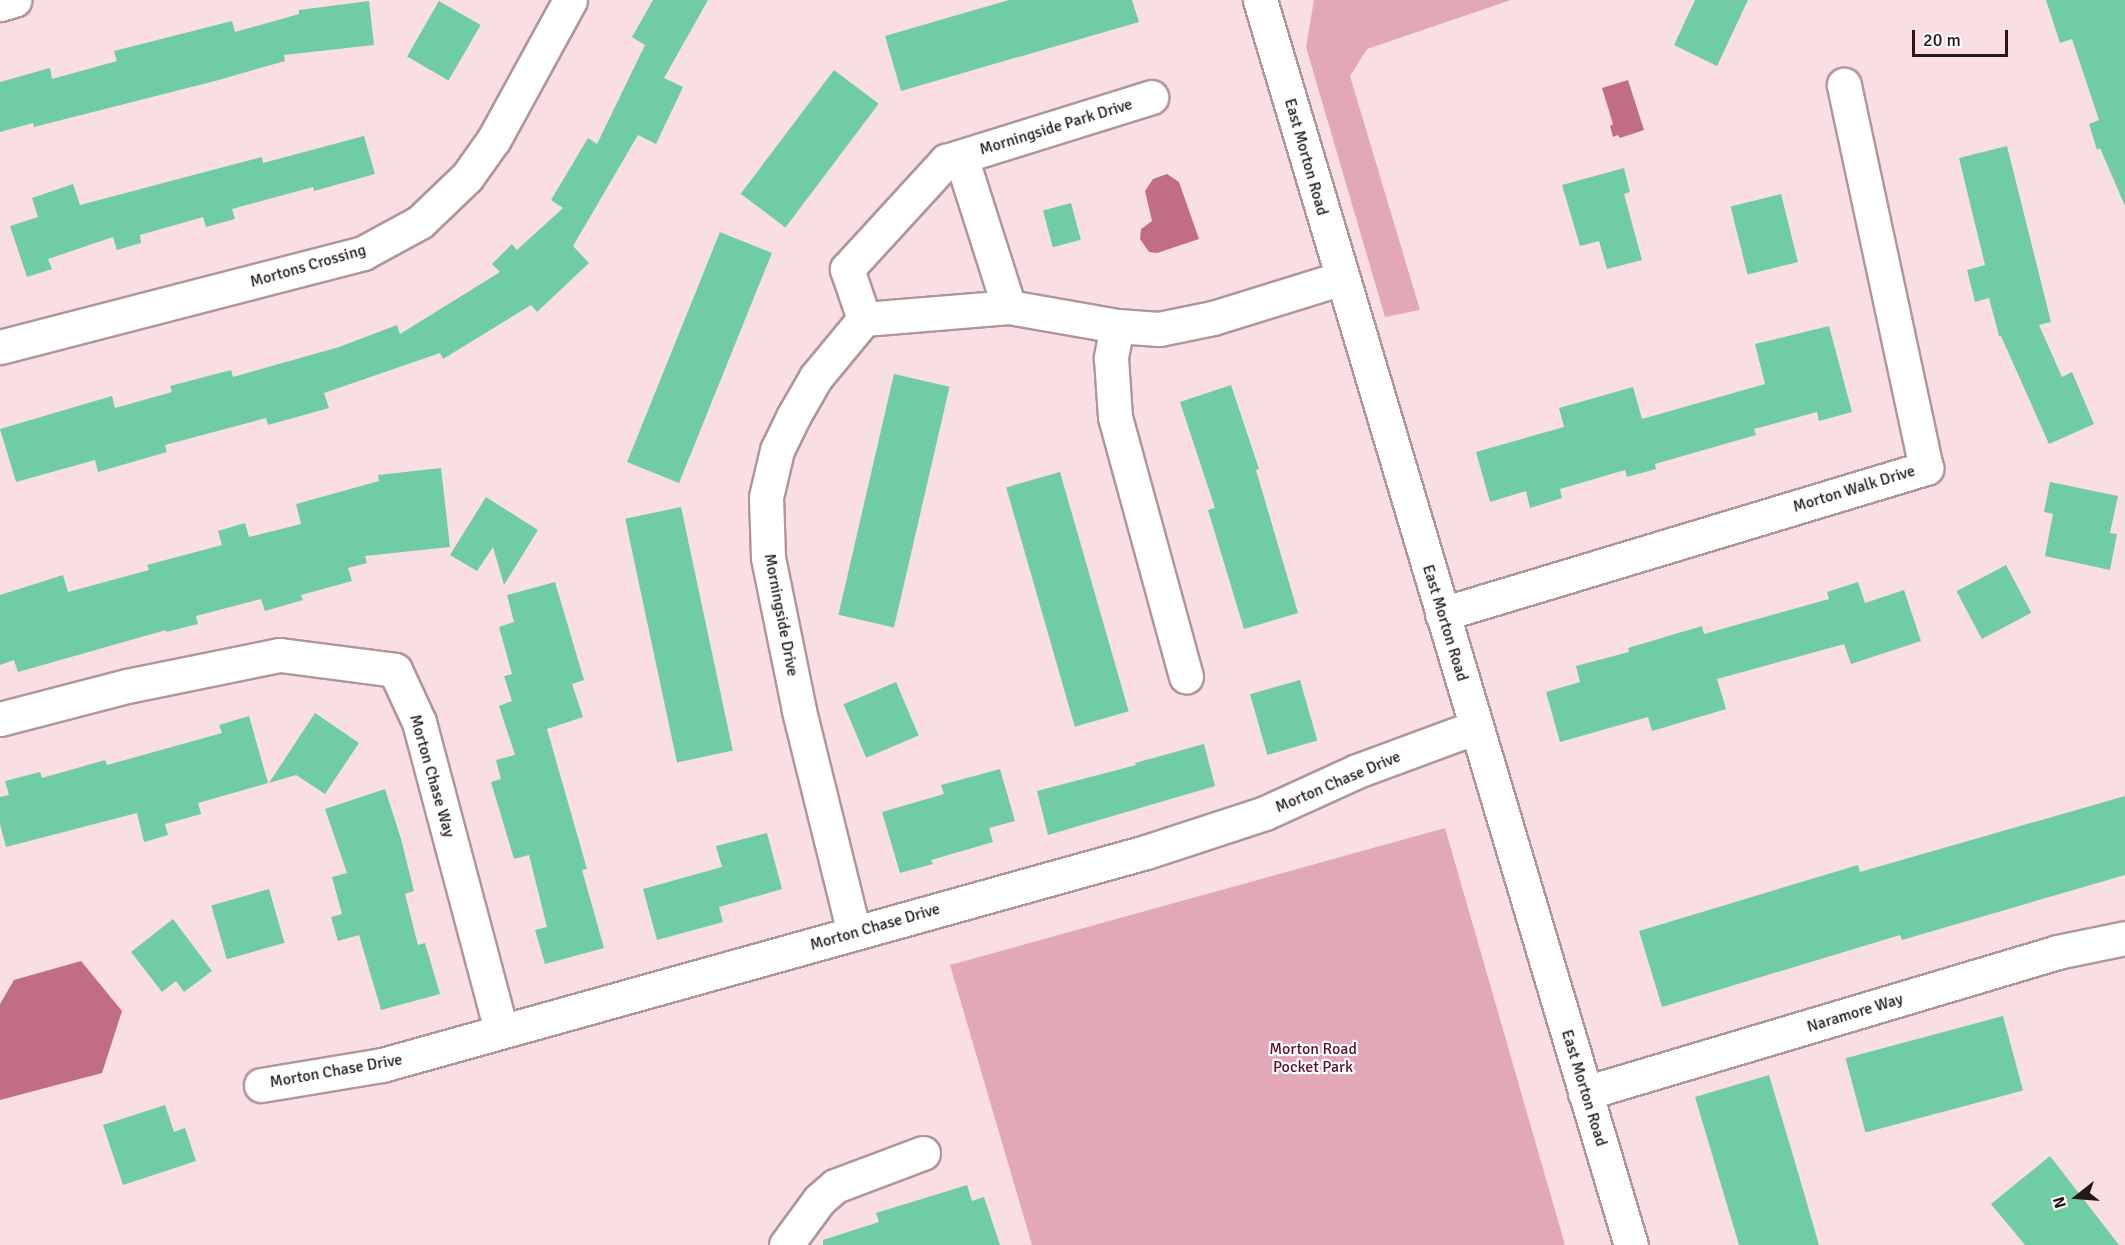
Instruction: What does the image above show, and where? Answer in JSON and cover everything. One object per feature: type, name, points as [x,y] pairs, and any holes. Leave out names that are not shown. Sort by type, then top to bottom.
[{"type":"street","points":[[0,4],[14,0]]},
{"type":"street","name":"Mortons Crossing","points":[[0,347],[363,253],[420,222],[467,177],[494,139],[570,0]]},
{"type":"street","name":"East Morton Road","points":[[1260,0],[1631,1245]]},
{"type":"street","name":"Morton Walk Drive","points":[[1442,614],[1926,468],[1844,85]]},
{"type":"street","name":"Morningside Park Drive","points":[[864,319],[847,269],[946,161],[1151,97]]},
{"type":"street","name":"Morningside Park Drive","points":[[961,157],[1009,307]]},
{"type":"street","points":[[864,319],[1009,307],[1117,326],[1160,329],[1213,318],[1342,278]]},
{"type":"street","name":"Morningside Drive","points":[[854,933],[799,710],[768,557],[766,497],[777,450],[793,417],[816,376],[864,319]]},
{"type":"street","points":[[1117,326],[1111,358],[1115,417],[1186,676]]},
{"type":"street","name":"Morton Chase Way","points":[[0,719],[127,686],[280,655],[395,670],[419,722],[501,1031]]},
{"type":"street","name":"Morton Chase Drive","points":[[261,1085],[382,1065],[1146,852],[1265,813],[1357,771],[1476,728]]},
{"type":"street","name":"Naramore Way","points":[[1585,1093],[2057,952],[2125,938]]},
{"type":"street","points":[[786,1245],[819,1200],[835,1186],[923,1153]]},
{"type":"green space","points":[[1314,0],[1511,0],[1367,49],[1350,76],[1420,310],[1385,317],[1306,47]]},
{"type":"green space","name":"Morton Road Pocket Park","points":[[1445,828],[1565,1245],[1032,1245],[950,965]]},
{"type":"shaded area","points":[[1628,80],[1644,130],[1620,138],[1618,135],[1613,137],[1610,126],[1613,124],[1602,88]]},
{"type":"shaded area","points":[[1167,174],[1179,182],[1199,239],[1157,253],[1149,252],[1140,239],[1141,229],[1152,221],[1145,191],[1153,179]]},
{"type":"shaded area","points":[[81,961],[122,1011],[102,1073],[0,1100],[0,1004],[14,980]]},
{"type":"building","points":[[653,0],[708,0],[664,78],[683,87],[656,144],[638,135],[573,246],[589,263],[537,312],[531,305],[443,359],[440,353],[324,393],[329,408],[268,425],[266,418],[165,445],[167,452],[98,472],[95,460],[16,482],[0,429],[112,396],[115,408],[172,392],[170,386],[231,370],[233,377],[339,347],[397,325],[400,334],[500,272],[492,264],[512,244],[517,250],[563,208],[551,200],[588,138],[597,144],[645,45],[632,37]]},
{"type":"building","points":[[1009,0],[1132,0],[1139,22],[901,91],[885,36]]},
{"type":"building","points":[[1695,0],[1748,0],[1717,66],[1674,45]]},
{"type":"building","points":[[2046,0],[2125,0],[2125,206],[2100,148],[2097,150],[2089,124],[2099,120],[2072,39],[2060,43]]},
{"type":"building","points":[[369,1],[374,45],[284,55],[285,61],[215,81],[34,127],[33,123],[0,132],[0,82],[50,68],[52,79],[117,61],[114,51],[232,21],[235,32],[299,14],[299,10]]},
{"type":"building","points":[[439,1],[481,25],[449,80],[407,56]]},
{"type":"building","points":[[834,70],[879,104],[785,227],[741,194]]},
{"type":"building","points":[[364,136],[375,174],[314,191],[313,187],[232,209],[235,219],[206,227],[203,217],[140,235],[141,243],[117,250],[113,237],[48,259],[52,269],[27,277],[10,226],[38,217],[32,198],[73,184],[80,205],[262,157],[263,163]]},
{"type":"building","points":[[2007,146],[2051,322],[2039,325],[2062,377],[2072,372],[2094,424],[2049,444],[2001,336],[1999,336],[1989,298],[1975,302],[1967,270],[1985,265],[1959,158]]},
{"type":"building","points":[[1624,168],[1630,192],[1624,194],[1642,260],[1607,269],[1599,241],[1580,246],[1562,185]]},
{"type":"building","points":[[1781,194],[1798,262],[1747,275],[1731,207]]},
{"type":"building","points":[[1071,203],[1081,240],[1053,247],[1043,211]]},
{"type":"building","points":[[720,232],[772,253],[679,483],[627,462]]},
{"type":"building","points":[[1829,326],[1852,412],[1819,421],[1817,412],[1754,429],[1756,435],[1655,464],[1656,469],[1627,477],[1625,470],[1560,489],[1562,498],[1530,508],[1526,491],[1490,502],[1476,452],[1564,427],[1559,408],[1633,387],[1642,419],[1765,384],[1755,344]]},
{"type":"building","points":[[894,374],[950,387],[894,627],[838,615]]},
{"type":"building","points":[[1231,385],[1259,469],[1256,470],[1298,613],[1244,629],[1208,510],[1215,508],[1180,402]]},
{"type":"building","points":[[441,468],[450,547],[365,556],[367,563],[348,568],[352,581],[301,595],[303,600],[265,611],[261,599],[196,616],[198,624],[166,632],[166,630],[18,672],[14,660],[0,665],[0,595],[63,575],[68,592],[149,570],[147,565],[222,545],[218,531],[245,523],[249,537],[301,524],[296,504],[379,481],[378,475]]},
{"type":"building","points":[[1060,472],[1129,711],[1075,727],[1006,487]]},
{"type":"building","points":[[2050,482],[2118,496],[2110,533],[2117,534],[2110,570],[2045,556],[2053,514],[2044,512]]},
{"type":"building","points":[[486,497],[538,530],[504,585],[493,547],[477,571],[450,555]]},
{"type":"building","points":[[681,507],[733,751],[677,762],[625,519]]},
{"type":"building","points":[[2006,565],[2031,613],[1982,639],[1957,591]]},
{"type":"building","points":[[555,582],[584,680],[572,684],[583,717],[547,729],[587,869],[582,870],[604,948],[545,964],[535,930],[547,927],[529,855],[514,859],[491,782],[501,779],[496,760],[515,755],[499,706],[512,701],[504,676],[512,674],[499,627],[514,622],[507,595]]},
{"type":"building","points":[[1858,582],[1865,603],[1904,590],[1921,641],[1851,664],[1844,644],[1717,679],[1726,709],[1652,731],[1648,717],[1560,742],[1546,692],[1580,682],[1576,666],[1629,652],[1628,648],[1702,626],[1704,634],[1829,599],[1827,592]]},
{"type":"building","points":[[1300,680],[1317,741],[1267,755],[1250,694]]},
{"type":"building","points":[[896,682],[919,735],[866,758],[844,704]]},
{"type":"building","points":[[315,713],[359,743],[325,794],[296,775],[269,783]]},
{"type":"building","points":[[249,716],[268,783],[198,803],[201,814],[165,824],[168,835],[144,842],[137,813],[6,847],[0,824],[0,797],[9,795],[5,781],[40,772],[42,778],[105,760],[107,765],[222,733],[219,725]]},
{"type":"building","points":[[1204,744],[1215,786],[1048,835],[1037,791]]},
{"type":"building","points":[[1000,769],[1015,821],[989,828],[993,842],[931,860],[933,864],[900,873],[882,812],[944,794],[941,785]]},
{"type":"building","points":[[385,789],[414,891],[405,894],[418,945],[425,943],[440,994],[381,1010],[359,935],[338,941],[331,917],[342,914],[332,877],[347,873],[325,809]]},
{"type":"building","points":[[2125,796],[2125,875],[1902,940],[1900,935],[1662,1007],[1639,931],[1858,865],[1860,872]]},
{"type":"building","points":[[767,833],[782,889],[719,907],[723,922],[657,940],[643,889],[722,867],[716,846]]},
{"type":"building","points":[[269,889],[284,943],[227,959],[211,906]]},
{"type":"building","points":[[173,919],[212,971],[184,992],[176,981],[162,992],[131,952]]},
{"type":"building","points":[[2003,1016],[2023,1090],[1865,1133],[1846,1058]]},
{"type":"building","points":[[1769,1075],[1819,1245],[1739,1245],[1695,1097]]},
{"type":"building","points":[[165,1105],[174,1132],[185,1128],[196,1161],[123,1185],[103,1125]]},
{"type":"building","points":[[2050,1156],[2119,1245],[2025,1245],[1991,1204]]},
{"type":"building","points":[[967,1185],[972,1201],[984,1197],[1000,1245],[823,1245],[823,1240],[879,1222],[876,1213]]}]
